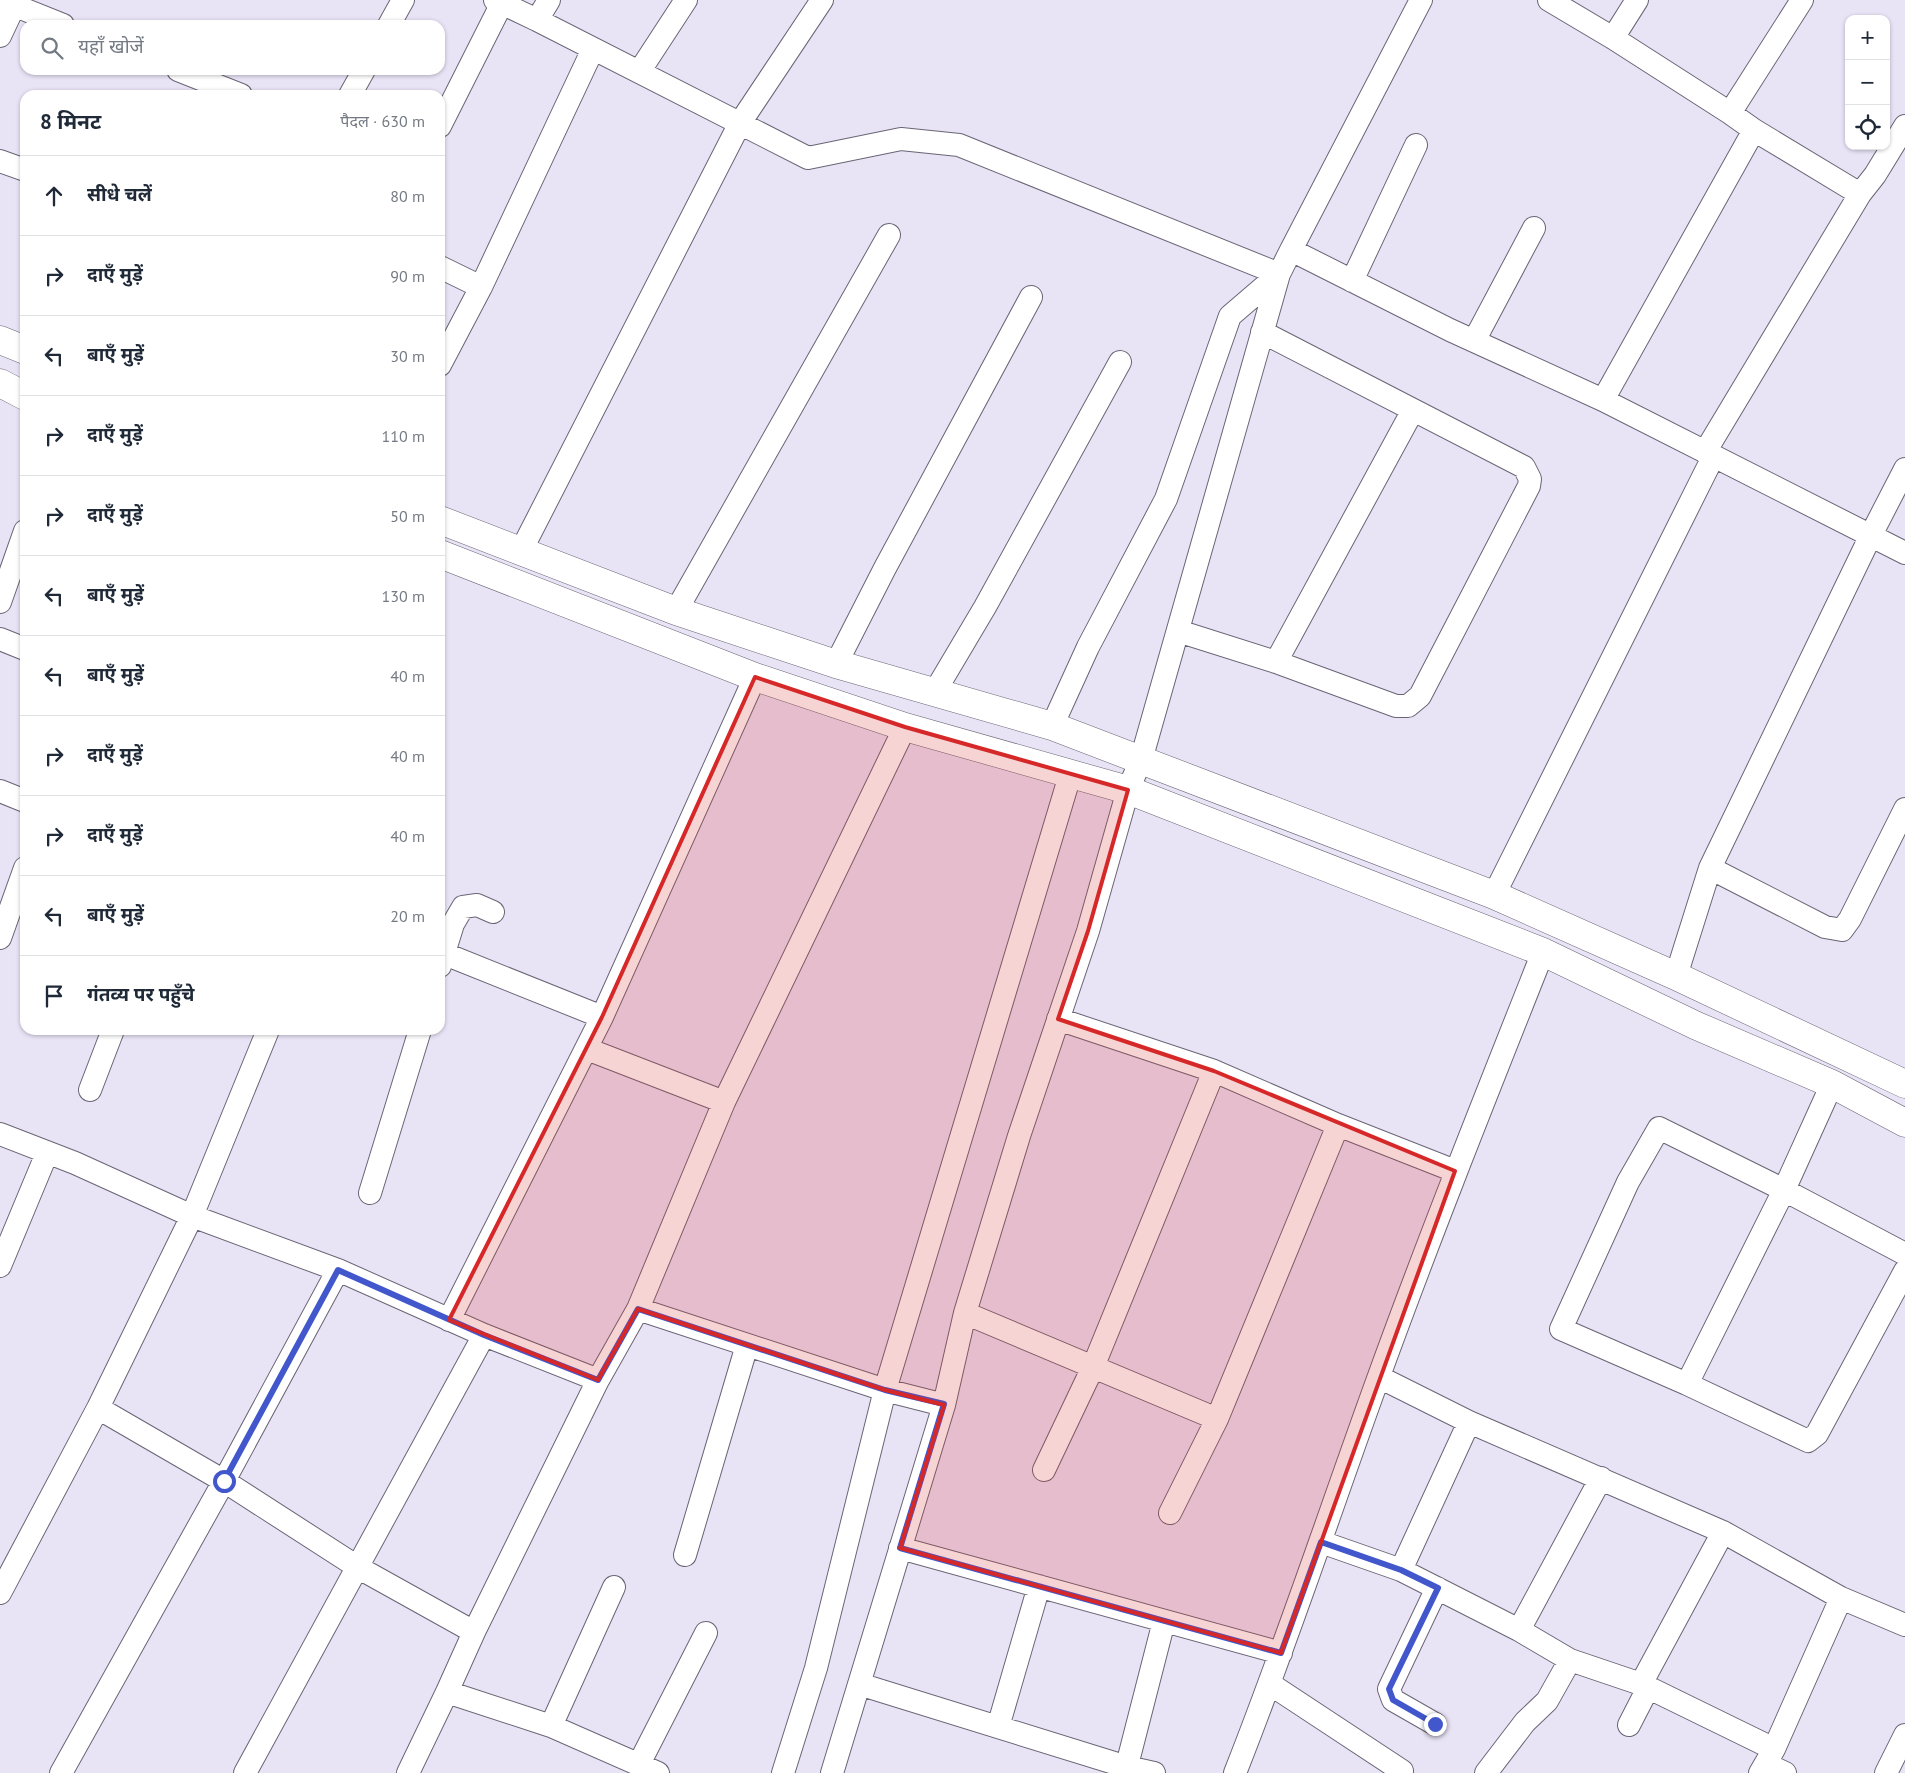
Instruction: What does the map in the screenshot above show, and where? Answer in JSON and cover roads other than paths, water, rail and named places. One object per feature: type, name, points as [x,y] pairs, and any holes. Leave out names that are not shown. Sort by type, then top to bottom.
[{"type":"street","points":[[392,20],[403,0]]},
{"type":"street","points":[[537,20],[549,0]]},
{"type":"street","points":[[639,72],[686,0]]},
{"type":"street","points":[[520,551],[740,123],[822,0]]},
{"type":"street","points":[[832,1773],[944,1404],[965,1313],[1019,1136],[1088,931],[1128,790],[1141,760],[1279,274],[1421,0]]},
{"type":"street","points":[[1550,0],[1613,38],[1754,130],[1860,194]]},
{"type":"street","points":[[1613,38],[1637,0]]},
{"type":"street","points":[[1730,113],[1802,0]]},
{"type":"street","points":[[445,115],[499,1],[808,158],[901,139],[959,145],[1279,274]]},
{"type":"street","points":[[0,36],[11,2],[52,20]]},
{"type":"street","points":[[445,356],[480,287],[593,49]]},
{"type":"street","points":[[191,75],[228,90]]},
{"type":"street","points":[[353,90],[361,75]]},
{"type":"street","points":[[1494,895],[1709,454],[1860,194],[1875,175],[1905,126]]},
{"type":"street","points":[[1603,400],[1754,130]]},
{"type":"street","points":[[1352,281],[1416,145]]},
{"type":"street","points":[[0,160],[20,168]]},
{"type":"street","points":[[1474,341],[1534,228]]},
{"type":"street","points":[[676,611],[890,235]]},
{"type":"street","points":[[1291,250],[1474,341],[1603,400],[1905,552]]},
{"type":"street","points":[[445,270],[480,287]]},
{"type":"street","points":[[1052,726],[1088,647],[1166,499],[1230,316],[1279,274]]},
{"type":"street","points":[[836,664],[885,568],[1031,297]]},
{"type":"street","points":[[1178,630],[1276,662],[1396,706],[1408,706],[1420,696],[1529,486],[1530,479],[1524,467],[1262,332]]},
{"type":"street","points":[[0,340],[20,348]]},
{"type":"street","points":[[934,693],[985,607],[1120,362]]},
{"type":"street","points":[[0,383],[20,393]]},
{"type":"street","points":[[1276,662],[1413,410]]},
{"type":"street","points":[[1676,976],[1710,868],[1871,535],[1905,469]]},
{"type":"street","points":[[445,522],[676,611],[836,664],[1052,726],[1494,895],[1676,976],[1905,1084]]},
{"type":"street","points":[[0,602],[20,545]]},
{"type":"street","points":[[445,556],[755,677],[905,727],[1070,772],[1128,790],[1543,952],[1697,1026],[1832,1084],[1905,1123]]},
{"type":"street","points":[[0,639],[20,647]]},
{"type":"street","points":[[449,1320],[587,1049],[755,677]]},
{"type":"street","points":[[408,1773],[474,1632],[598,1380],[638,1309],[724,1102],[905,727]]},
{"type":"street","points":[[783,1773],[816,1668],[885,1390],[1070,772]]},
{"type":"street","points":[[0,791],[20,799]]},
{"type":"street","points":[[1710,868],[1825,927],[1842,930],[1850,919],[1905,809]]},
{"type":"street","points":[[0,938],[20,882]]},
{"type":"street","points":[[445,946],[453,924],[463,907],[477,905],[493,912]]},
{"type":"street","points":[[1235,1773],[1270,1684],[1378,1378],[1455,1171],[1543,952]]},
{"type":"street","points":[[445,958],[602,1017]]},
{"type":"street","points":[[1058,1019],[1214,1071],[1338,1125],[1455,1171]]},
{"type":"street","points":[[90,1090],[111,1035]]},
{"type":"street","points":[[0,1593],[98,1408],[192,1216],[266,1035]]},
{"type":"street","points":[[370,1193],[418,1035]]},
{"type":"street","points":[[587,1049],[724,1102]]},
{"type":"street","points":[[1044,1470],[1094,1367],[1214,1071]]},
{"type":"street","points":[[1687,1384],[1784,1190],[1832,1084]]},
{"type":"street","points":[[1170,1513],[1217,1419],[1338,1125]]},
{"type":"street","points":[[1905,1254],[1784,1190],[1659,1128],[1628,1182],[1561,1329],[1687,1384],[1808,1441],[1818,1434],[1905,1271]]},
{"type":"street","points":[[0,1134],[75,1163],[192,1216],[338,1270],[484,1335],[598,1380]]},
{"type":"street","points":[[0,1266],[47,1153]]},
{"type":"street","points":[[61,1773],[224,1481],[338,1270]]},
{"type":"street","points":[[638,1309],[885,1390],[944,1404]]},
{"type":"street","points":[[965,1313],[1217,1419]]},
{"type":"street","points":[[245,1773],[359,1568],[484,1335]]},
{"type":"street","points":[[685,1555],[747,1344]]},
{"type":"street","points":[[1378,1378],[1469,1422],[1723,1532],[1841,1598],[1905,1626]]},
{"type":"street","points":[[98,1408],[224,1481],[359,1568],[474,1632]]},
{"type":"street","points":[[1401,1570],[1469,1422]]},
{"type":"street","points":[[1519,1630],[1601,1478]]},
{"type":"street","points":[[1629,1725],[1645,1686],[1723,1532]]},
{"type":"street","points":[[1321,1542],[1401,1570],[1519,1630],[1570,1660],[1645,1686],[1771,1765],[1841,1598]]},
{"type":"street","points":[[900,1548],[1281,1653]]},
{"type":"street","points":[[998,1727],[1038,1586]]},
{"type":"street","points":[[551,1726],[614,1587]]},
{"type":"street","points":[[1435,1724],[1393,1700],[1389,1689],[1438,1588]]},
{"type":"street","points":[[1126,1770],[1164,1621]]},
{"type":"street","points":[[447,1692],[551,1726],[648,1769],[706,1633]]},
{"type":"street","points":[[1493,1771],[1525,1722],[1547,1701],[1570,1660]]},
{"type":"street","points":[[859,1684],[998,1727],[1126,1770],[1154,1773]]},
{"type":"street","points":[[1270,1684],[1402,1771]]},
{"type":"street","points":[[1886,1773],[1905,1735]]}]
